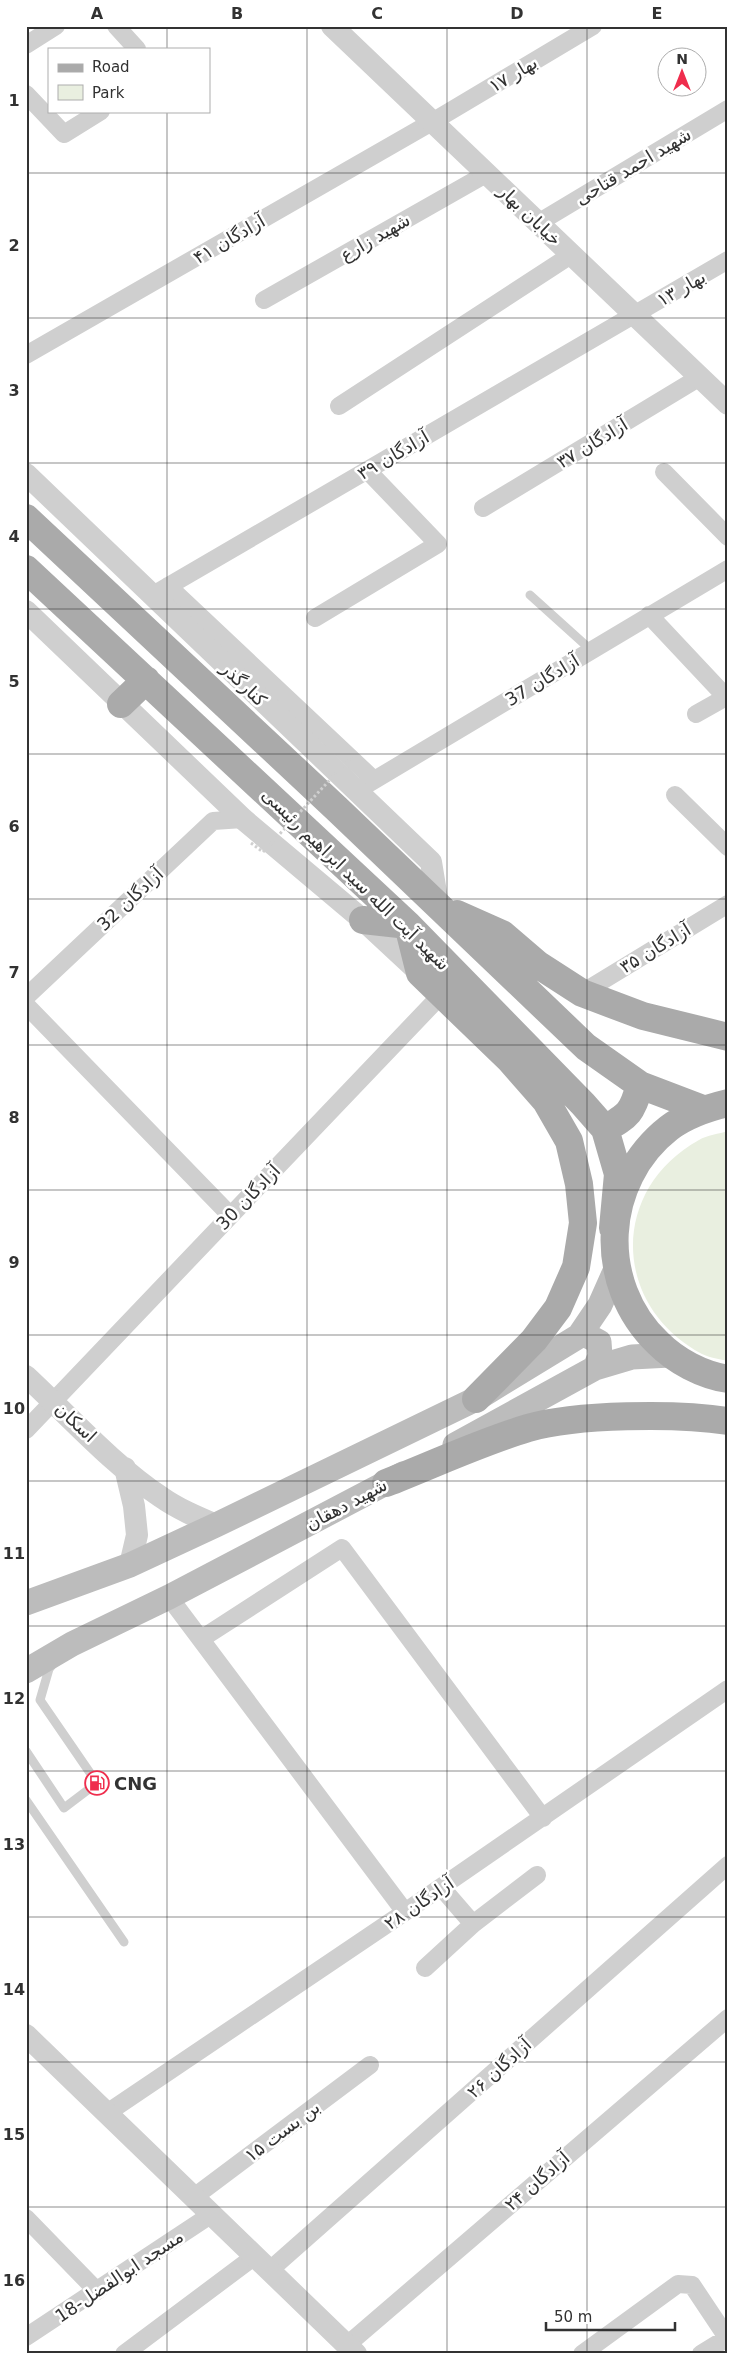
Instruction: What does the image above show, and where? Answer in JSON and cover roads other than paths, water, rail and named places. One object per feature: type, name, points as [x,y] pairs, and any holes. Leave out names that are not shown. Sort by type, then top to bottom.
[{"type":"main road","name":"شهید آیت الله سید ابراهیم رئیسی","points":[[26,518],[438,905],[586,1047],[640,1085],[715,1106]]},
{"type":"main road","name":"شهید آیت الله سید ابراهیم رئیسی","points":[[26,569],[408,925],[570,1091],[604,1129],[618,1174],[613,1228]]},
{"type":"main road","points":[[122,704],[146,680]]},
{"type":"main road","points":[[438,905],[502,934],[538,964],[582,993],[643,1016],[728,1037]]},
{"type":"main road","points":[[363,920],[408,925],[420,973],[510,1060],[546,1101],[569,1141],[579,1184],[583,1223],[576,1267],[558,1308],[534,1340],[476,1399]]},
{"type":"main road","points":[[604,1129],[627,1115],[635,1102],[640,1085]]},
{"type":"main road","points":[[715,1106],[669,1128],[641,1156],[622,1190],[613,1228],[616,1269],[626,1302],[640,1324],[670,1355],[712,1376],[728,1379]]},
{"type":"main road","name":"شهید دهقان","points":[[26,1602],[130,1564],[216,1525],[476,1399],[579,1336],[600,1305],[616,1269]]},
{"type":"main road","points":[[579,1336],[591,1336],[599,1342],[600,1356],[594,1368]]},
{"type":"main road","name":"شهید دهقان","points":[[26,1671],[72,1644],[169,1598],[386,1483],[594,1368],[632,1358],[670,1355]]},
{"type":"main road","points":[[386,1483],[528,1428],[580,1419],[631,1417],[711,1418],[728,1421]]},
{"type":"street","points":[[26,45],[56,26]]},
{"type":"street","points":[[116,26],[136,48]]},
{"type":"street","name":"خیابان بهار","points":[[332,26],[728,404]]},
{"type":"street","name":"بهار ۱۷","points":[[432,122],[593,26]]},
{"type":"street","points":[[26,94],[64,134],[99,112]]},
{"type":"street","name":"شهید احمد قتاحی","points":[[538,223],[728,109]]},
{"type":"street","name":"آزادگان ۴۱","points":[[26,355],[432,122]]},
{"type":"street","name":"شهید زارع","points":[[264,300],[486,174]]},
{"type":"street","points":[[339,406],[571,255]]},
{"type":"street","name":"بهار ۱۳","points":[[634,315],[728,260]]},
{"type":"street","name":"آزادگان ۳۹","points":[[160,590],[634,315]]},
{"type":"street","name":"آزادگان ۳۷","points":[[483,508],[700,377]]},
{"type":"street","points":[[315,618],[438,544],[367,470]]},
{"type":"street","points":[[664,472],[728,537]]},
{"type":"street","name":"کنارگذر","points":[[26,474],[160,590],[365,785],[431,862],[438,905]]},
{"type":"street","name":"آزادگان 37","points":[[365,785],[728,569]]},
{"type":"street","points":[[26,611],[243,818],[363,920],[420,973]]},
{"type":"street","points":[[649,616],[727,696],[696,714]]},
{"type":"street","points":[[675,795],[728,847]]},
{"type":"street","name":"آزادگان 32","points":[[26,997],[213,821],[243,818]]},
{"type":"street","name":"آزادگان ۳۵","points":[[582,993],[728,904]]},
{"type":"street","name":"آزادگان 30","points":[[26,1430],[443,994]]},
{"type":"street","points":[[26,1005],[230,1215]]},
{"type":"street","name":"اسکان","points":[[26,1376],[125,1468],[160,1497],[188,1513],[216,1525]]},
{"type":"street","points":[[125,1468],[134,1506],[137,1535],[130,1564]]},
{"type":"street","points":[[202,1638],[342,1548],[543,1818]]},
{"type":"street","points":[[169,1598],[202,1638],[405,1912]]},
{"type":"street","name":"۲۸ آزادگان","points":[[107,2113],[441,1888],[728,1690]]},
{"type":"street","name":"۲۶ آزادگان","points":[[124,2354],[262,2263],[728,1865]]},
{"type":"street","points":[[425,1968],[473,1924],[538,1875]]},
{"type":"street","points":[[441,1888],[473,1924]]},
{"type":"street","name":"۲۴ آزادگان","points":[[352,2349],[728,2018]]},
{"type":"street","points":[[26,2035],[352,2349]]},
{"type":"street","name":"بن بست ۱۵","points":[[194,2197],[370,2065]]},
{"type":"street","name":"مسجد ابوالفضل-18","points":[[26,2337],[212,2214]]},
{"type":"street","points":[[26,2218],[97,2291]]},
{"type":"street","points":[[582,2354],[678,2284],[692,2285],[727,2338],[701,2354]]},
{"type":"lane","points":[[530,595],[591,650]]},
{"type":"lane","points":[[26,1751],[64,1808],[97,1783],[40,1700],[49,1669],[72,1644]]},
{"type":"lane","points":[[26,1800],[124,1942]]},
{"type":"place","name":"CNG","points":[[97,1783]]}]
